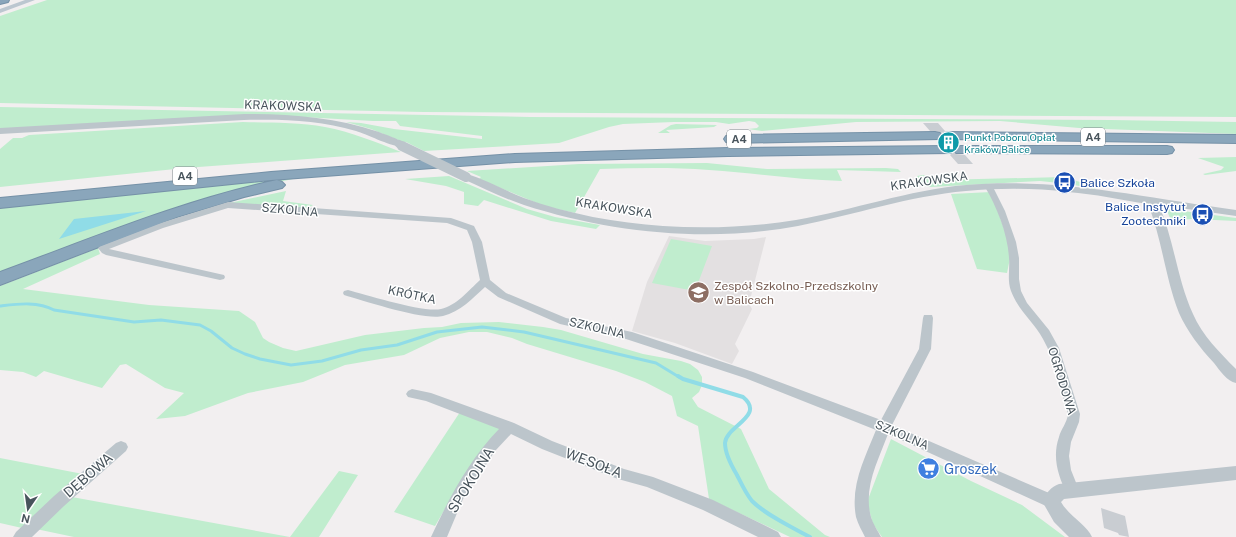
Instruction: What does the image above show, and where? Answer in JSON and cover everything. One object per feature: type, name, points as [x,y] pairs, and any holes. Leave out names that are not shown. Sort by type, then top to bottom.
[{"type":"highway","points":[[0,1],[5,0]]},
{"type":"highway","name":"A4","points":[[0,196],[227,172],[493,151],[728,139],[935,136]]},
{"type":"highway","name":"A4","points":[[949,136],[1236,139]]},
{"type":"highway","name":"A4","points":[[0,203],[271,176],[464,161],[728,152],[946,150]]},
{"type":"highway","name":"A4","points":[[961,150],[1236,150]]},
{"type":"highway","name":"A4","points":[[0,279],[165,216],[220,198],[263,188],[344,175],[578,157]]},
{"type":"main road","points":[[0,11],[32,0]]},
{"type":"street","name":"KRAKOWSKA","points":[[0,131],[244,118],[282,117],[320,120],[352,126],[375,133],[466,177],[513,197],[561,212],[633,225],[692,230],[731,230],[786,225],[923,193],[989,187],[1052,187],[1236,213]]},
{"type":"street","name":"OGRODOWA","points":[[989,187],[994,194],[1010,237],[1014,258],[1012,271],[1016,290],[1025,308],[1048,338],[1056,355],[1074,414],[1074,419],[1068,429],[1062,448],[1066,477],[1072,490]]},
{"type":"street","points":[[1152,201],[1186,313],[1196,330],[1218,360],[1236,378]]},
{"type":"street","name":"SZKOLNA","points":[[220,278],[105,252],[103,248],[160,226],[228,205],[448,220],[471,228],[477,242],[485,281],[502,295],[564,321],[628,335],[749,375],[884,427],[1051,501]]},
{"type":"street","name":"KRÓTKA","points":[[348,293],[439,314],[454,308],[464,301],[485,281]]},
{"type":"street","points":[[873,537],[864,518],[861,494],[863,481],[884,427],[925,348],[928,318]]},
{"type":"street","name":"WESOŁA","points":[[412,394],[427,396],[509,427],[547,445],[623,475],[648,481],[708,505],[773,537]]},
{"type":"street","name":"SPOKOJNA","points":[[439,537],[458,495],[490,447],[509,427]]},
{"type":"street","name":"DĘBOWA","points":[[22,537],[59,501],[121,447]]},
{"type":"street","points":[[1083,537],[1063,521],[1056,512],[1051,501],[1059,492],[1236,473]]},
{"type":"shaded area","name":"Zespół Szkolno-Przedszkolny w Balicach","points":[[669,236],[705,241],[754,239],[766,237],[749,304],[752,309],[735,344],[739,351],[732,364],[675,343],[632,331],[647,282]]},
{"type":"green space","points":[[47,0],[1236,0],[1236,117],[424,112],[0,103],[0,16]]},
{"type":"green space","points":[[0,107],[530,117],[1236,122],[1236,134],[1079,128],[1000,121],[856,122],[762,131],[748,129],[757,128],[759,126],[755,122],[749,121],[729,124],[716,122],[674,122],[623,124],[559,143],[424,151],[406,142],[371,129],[346,122],[482,139],[482,136],[400,126],[396,121],[267,115],[0,129]]},
{"type":"green space","points":[[243,122],[315,125],[354,134],[401,152],[185,168],[0,187],[0,149],[13,138],[22,138],[29,135]]},
{"type":"green space","points":[[671,125],[717,125],[714,127],[666,130],[670,133],[658,133]]},
{"type":"green space","points":[[1236,157],[1236,171],[1205,175],[1203,174],[1221,170],[1224,167],[1198,158]]},
{"type":"green space","points":[[707,163],[767,169],[886,168],[898,169],[901,172],[837,170],[842,181],[695,169],[600,169],[575,213],[544,206],[479,179],[481,177],[467,171],[579,164]]},
{"type":"green space","points":[[923,175],[939,180],[1063,177],[1094,186],[1095,189],[1069,184],[1040,181],[931,187],[923,186],[916,179],[917,176]]},
{"type":"green space","points":[[449,176],[527,209],[555,217],[600,225],[596,229],[551,221],[484,200],[478,206],[464,204],[464,192],[446,186],[405,179]]},
{"type":"green space","points":[[302,177],[270,184],[0,276],[0,208]]},
{"type":"green space","points":[[286,191],[283,201],[313,205],[307,209],[229,203]]},
{"type":"green space","points":[[991,192],[1009,243],[1010,258],[1007,273],[977,269],[951,194]]},
{"type":"green space","points":[[1168,209],[1236,218],[1236,221],[1193,219],[1171,220],[1167,211]]},
{"type":"green space","points":[[671,239],[712,246],[695,291],[652,283]]},
{"type":"green space","points":[[98,248],[100,254],[23,289],[149,305],[239,311],[255,322],[263,338],[283,348],[296,351],[365,335],[442,327],[461,323],[499,322],[561,330],[643,354],[690,364],[698,370],[702,377],[702,385],[699,392],[692,398],[698,407],[741,429],[769,489],[825,535],[830,537],[790,537],[709,499],[698,426],[677,416],[672,396],[645,382],[616,371],[512,338],[487,332],[469,332],[440,338],[404,355],[345,365],[303,382],[248,393],[185,416],[156,419],[184,393],[165,388],[126,364],[120,365],[102,388],[44,371],[36,377],[23,372],[0,370],[0,286]]},
{"type":"green space","points":[[460,412],[501,428],[459,485],[435,526],[394,512]]},
{"type":"green space","points":[[891,439],[971,481],[1022,505],[1065,537],[882,537],[873,524],[867,502]]},
{"type":"green space","points":[[0,458],[83,474],[22,528],[0,523]]},
{"type":"green space","points":[[339,471],[358,475],[319,537],[290,537]]},
{"type":"green space","points":[[72,497],[290,537],[74,537],[36,529]]},
{"type":"water","points":[[146,211],[59,239],[74,219]]},
{"type":"building","points":[[923,123],[938,123],[945,131],[942,133],[930,131]]},
{"type":"building","points":[[942,139],[953,141],[957,145],[954,148],[951,146],[941,145],[938,141]]},
{"type":"building","points":[[954,152],[956,154],[965,155],[973,164],[958,164],[950,155]]},
{"type":"building","points":[[1101,508],[1125,516],[1129,537],[1119,535],[1118,533],[1104,528]]},
{"type":"waterway","points":[[0,306],[34,304],[54,310],[134,322],[161,320],[200,325],[211,331],[232,348],[245,354],[260,359],[291,365],[322,361],[361,350],[397,345],[437,332],[482,327],[524,332],[656,363],[679,377]]},
{"type":"waterway","points":[[678,376],[683,379],[743,397],[749,404],[750,410],[748,415],[731,431],[727,437],[725,443],[727,455],[752,501],[772,516],[810,537]]},
{"type":"place","name":"Punkt Poboru Opłat Kraków Balice","points":[[948,143]]},
{"type":"place","name":"Balice Szkoła","points":[[1064,183]]},
{"type":"place","name":"Balice Instytut Zootechniki","points":[[1202,214]]},
{"type":"place","name":"Zespół Szkolno-Przedszkolny w Balicach","points":[[698,293]]},
{"type":"place","name":"Groszek","points":[[929,469]]}]
